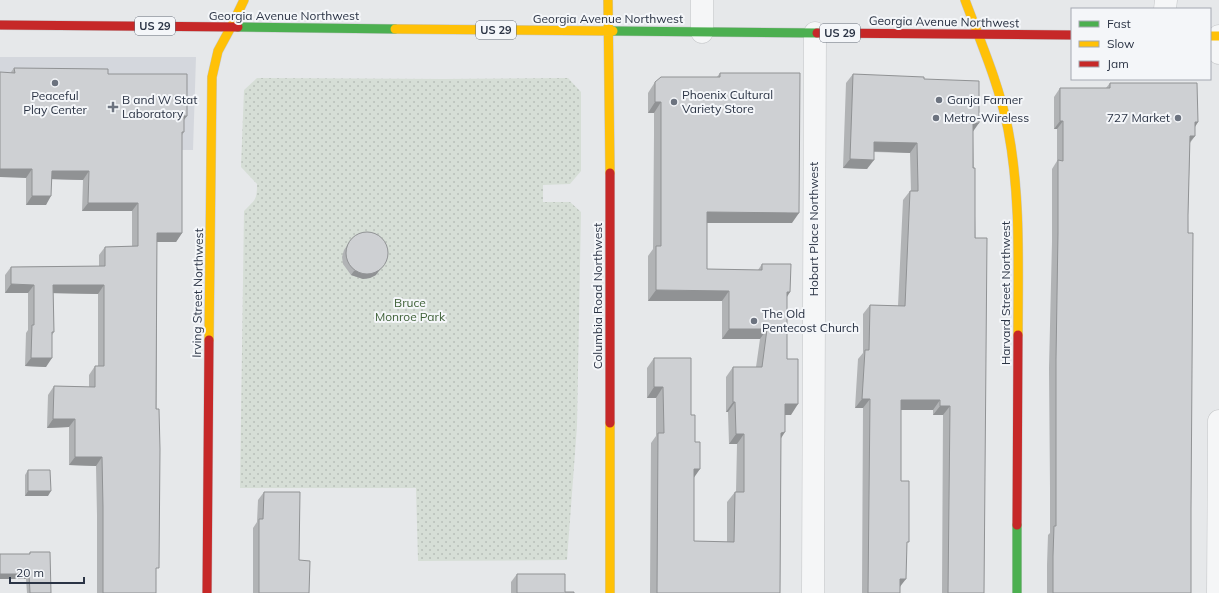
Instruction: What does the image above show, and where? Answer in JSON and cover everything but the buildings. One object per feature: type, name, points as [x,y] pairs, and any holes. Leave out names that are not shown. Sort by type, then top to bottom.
[{"type":"main road","name":"Irving Street Northwest","points":[[207,593],[212,77],[218,51],[244,0]]},
{"type":"main road","name":"Columbia Road Northwest","points":[[608,0],[610,593]]},
{"type":"main road","name":"Harvard Street Northwest","points":[[965,0],[993,73],[1003,105],[1012,156],[1018,206],[1017,593]]},
{"type":"main road","name":"Georgia Avenue Northwest","points":[[0,25],[1071,35]]},
{"type":"street","points":[[702,0],[702,32]]},
{"type":"street","name":"Hobart Place Northwest","points":[[813,593],[815,33]]},
{"type":"street","points":[[1219,36],[1219,53]]},
{"type":"street","points":[[1218,593],[1219,421]]},
{"type":"shaded area","points":[[0,57],[196,57],[193,150],[0,149]]},
{"type":"green space","name":"Bruce Monroe Park","points":[[257,78],[568,78],[581,92],[581,171],[570,184],[543,185],[543,202],[570,202],[581,212],[577,426],[567,560],[418,561],[416,488],[240,488],[244,211],[253,202],[257,194],[257,184],[241,167],[244,90]]},
{"type":"traffic: fast","points":[[238,27],[395,29]]},
{"type":"traffic: fast","points":[[613,31],[817,33]]},
{"type":"traffic: fast","points":[[1017,525],[1017,593]]},
{"type":"traffic: slow","points":[[231,27],[244,0]]},
{"type":"traffic: slow","points":[[608,0],[610,173]]},
{"type":"traffic: slow","points":[[965,0],[1000,96],[1008,129],[1017,206],[1018,335]]},
{"type":"traffic: slow","points":[[209,340],[212,77],[218,51],[231,27]]},
{"type":"traffic: slow","points":[[395,29],[613,31]]},
{"type":"traffic: slow","points":[[1211,36],[1219,36]]},
{"type":"traffic: slow","points":[[610,423],[610,593]]},
{"type":"traffic: jam","points":[[0,25],[238,27]]},
{"type":"traffic: jam","points":[[817,33],[1071,35]]},
{"type":"traffic: jam","points":[[610,173],[610,423]]},
{"type":"traffic: jam","points":[[1017,525],[1018,335]]},
{"type":"traffic: jam","points":[[207,593],[209,340]]},
{"type":"place","name":"Peaceful Play Center","points":[[55,83]]},
{"type":"place","name":"Ganja Farmer","points":[[939,100]]},
{"type":"place","name":"Phoenix Cultural Variety Store","points":[[674,102]]},
{"type":"place","name":"B and W Stat Laboratory","points":[[113,107]]},
{"type":"place","name":"Metro-Wireless","points":[[936,118]]},
{"type":"place","name":"727 Market","points":[[1178,118]]},
{"type":"place","name":"The Old Pentecost Church","points":[[754,321]]}]
